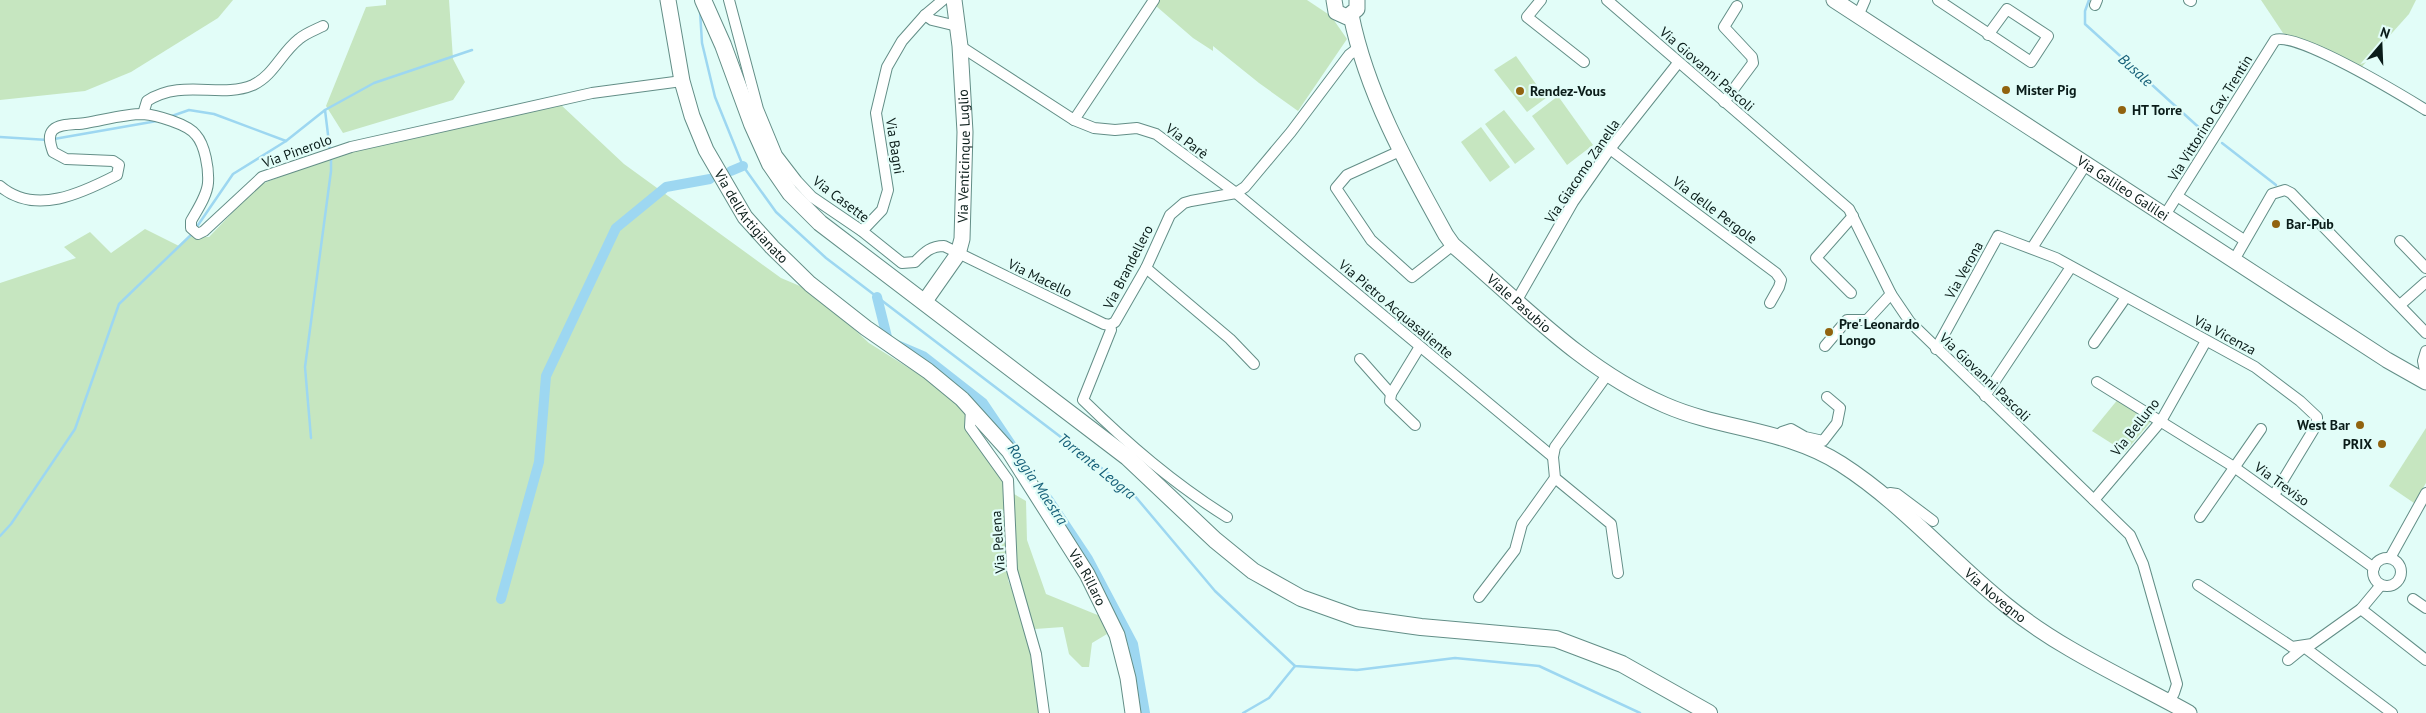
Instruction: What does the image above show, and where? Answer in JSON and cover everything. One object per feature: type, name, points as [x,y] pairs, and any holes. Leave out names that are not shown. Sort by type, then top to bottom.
[{"type":"main road","points":[[703,0],[723,45],[752,124],[770,164],[790,193],[820,223],[925,301],[1127,457],[1215,540],[1253,571],[1301,598],[1357,618],[1421,627],[1556,639],[1622,664],[1691,709],[1709,713]]},
{"type":"street","name":"Via dell'Artigianato","points":[[668,0],[682,81],[692,116],[706,150],[745,217],[772,247],[810,284],[866,328],[928,371]]},
{"type":"street","name":"Via Casette","points":[[729,0],[758,109],[777,155],[796,182],[812,197],[862,231],[902,263],[915,262],[925,251],[934,246],[944,246],[958,254]]},
{"type":"street","name":"Via Bagni","points":[[862,231],[882,210],[888,190],[876,113],[887,67],[902,41],[925,15],[942,0]]},
{"type":"street","name":"Via Venticinque Luglio","points":[[925,301],[958,254],[962,239],[965,132],[960,46],[954,0]]},
{"type":"street","points":[[1074,120],[1154,0]]},
{"type":"street","points":[[1333,0],[1334,9],[1339,15],[1351,16],[1357,9],[1357,0]]},
{"type":"street","points":[[1541,0],[1527,17],[1584,62]]},
{"type":"street","name":"Via Giovanni Pascoli","points":[[1607,0],[1849,209],[1891,294],[1910,322],[1984,396],[2130,535],[2143,564],[2177,684],[2169,702]]},
{"type":"street","name":"Via Galileo Galilei","points":[[1834,0],[2234,260],[2422,378],[2426,390]]},
{"type":"street","points":[[1858,16],[1865,0]]},
{"type":"street","points":[[1938,0],[2031,62],[2048,36],[2007,9]]},
{"type":"street","points":[[1988,35],[2013,0]]},
{"type":"street","points":[[1724,102],[1753,63],[1752,57],[1724,28],[1737,6]]},
{"type":"street","points":[[925,15],[938,22],[957,26]]},
{"type":"street","name":"Viale Pasubio","points":[[1351,16],[1358,48],[1400,151],[1453,245],[1554,333],[1607,375],[1667,406],[1780,437],[1820,452]]},
{"type":"street","points":[[143,114],[147,101],[159,93],[193,88],[228,89],[250,86],[266,78],[299,39],[323,26]]},
{"type":"street","name":"Via Vittorino Cav. Trentin","points":[[2165,215],[2275,40],[2281,38],[2303,45],[2351,66],[2426,110]]},
{"type":"street","name":"Via Parè","points":[[960,46],[1074,120],[1094,128],[1115,130],[1137,128],[1156,134],[1220,184]]},
{"type":"street","points":[[1236,193],[1245,187],[1291,132],[1349,55],[1358,48]]},
{"type":"street","name":"Via Giacomo Zanella","points":[[1517,300],[1573,202],[1610,149],[1678,63]]},
{"type":"street","name":"Via Pinerolo","points":[[0,186],[16,198],[31,201],[71,197],[117,175],[119,165],[113,161],[66,159],[53,152],[50,140],[53,130],[62,126],[143,114],[158,117],[196,134],[207,168],[208,184],[191,221],[194,231],[204,231],[262,177],[329,154],[418,130],[592,93],[682,81]]},
{"type":"street","name":"Via delle Pergole","points":[[1610,149],[1776,274],[1781,280],[1779,288],[1770,303]]},
{"type":"street","points":[[1400,151],[1346,176],[1336,188],[1371,240],[1412,277],[1453,245]]},
{"type":"street","points":[[2032,248],[2086,164]]},
{"type":"street","name":"Via Pietro Acquasaliente","points":[[1220,184],[1236,193],[1419,348],[1553,457]]},
{"type":"street","points":[[2234,260],[2272,194],[2285,190],[2426,333]]},
{"type":"street","name":"Via Brandellero","points":[[1227,518],[1184,490],[1117,433],[1083,400],[1111,330],[1110,325],[1119,316],[1146,268],[1165,225],[1176,209],[1191,200],[1236,193]]},
{"type":"street","name":"Via Galileo Galilei","points":[[2177,196],[2244,240]]},
{"type":"street","points":[[1851,293],[1816,258],[1852,216]]},
{"type":"street","name":"Via Verona","points":[[1936,349],[1998,236],[2032,248]]},
{"type":"street","points":[[2400,241],[2426,268]]},
{"type":"street","name":"Via Vicenza","points":[[2032,248],[2072,267],[2255,368],[2300,401],[2317,417],[2317,424],[2274,494]]},
{"type":"street","name":"Via Macello","points":[[958,254],[1104,324],[1110,325]]},
{"type":"street","points":[[1984,396],[2072,267]]},
{"type":"street","points":[[1146,268],[1230,339],[1254,364]]},
{"type":"street","points":[[2400,305],[2426,282]]},
{"type":"street","points":[[1825,346],[1846,320],[1867,320],[1891,294]]},
{"type":"street","points":[[2094,344],[2126,297]]},
{"type":"street","name":"Via Belluno","points":[[2094,500],[2161,421],[2206,341]]},
{"type":"street","points":[[1416,425],[1390,401],[1392,394],[1419,348]]},
{"type":"street","points":[[2422,378],[2423,361],[2426,351]]},
{"type":"street","points":[[1360,359],[1392,394]]},
{"type":"street","name":"Via Rillaro","points":[[928,371],[971,409],[1009,451],[1087,574],[1117,635],[1128,678],[1133,713]]},
{"type":"street","points":[[1479,597],[1515,550],[1522,524],[1555,478],[1553,457],[1556,447],[1607,375]]},
{"type":"street","name":"Via Treviso","points":[[2097,382],[2234,467],[2274,494],[2374,568]]},
{"type":"street","points":[[1780,437],[1782,432],[1791,429],[1805,437],[1823,442],[1837,423],[1840,408],[1827,397]]},
{"type":"street","name":"Via Pelena","points":[[971,409],[970,427],[1008,480],[1012,570],[1036,654],[1044,713]]},
{"type":"street","points":[[2200,517],[2261,429]]},
{"type":"street","name":"Via Novegno","points":[[1820,452],[1841,464],[1883,495],[1994,596],[2031,625],[2190,713]]},
{"type":"street","points":[[1555,478],[1611,524],[1618,573]]},
{"type":"street","points":[[2390,558],[2426,493]]},
{"type":"street","points":[[1883,495],[1897,494],[1933,521]]},
{"type":"street","points":[[2288,660],[2361,609],[2381,585],[2394,584],[2401,576],[2400,566],[2390,558],[2382,559],[2374,568],[2374,578],[2381,585]]},
{"type":"street","points":[[2198,585],[2292,647],[2304,647],[2392,713]]},
{"type":"street","points":[[2413,599],[2426,608]]},
{"type":"street","points":[[2361,609],[2426,660]]},
{"type":"green space","points":[[0,0],[233,0],[218,18],[131,72],[85,91],[0,100]]},
{"type":"green space","points":[[386,0],[449,0],[453,59],[465,82],[453,100],[343,133],[326,106],[366,7],[386,5]]},
{"type":"green space","points":[[1160,0],[1307,0],[1331,16],[1347,39],[1298,111],[1213,46],[1213,51],[1193,38],[1156,6]]},
{"type":"green space","points":[[2261,0],[2416,0],[2409,14],[2358,71],[2283,33]]},
{"type":"green space","points":[[1516,56],[1546,98],[1527,112],[1494,70]]},
{"type":"green space","points":[[1558,96],[1593,145],[1567,165],[1532,116]]},
{"type":"green space","points":[[560,104],[624,164],[781,278],[814,292],[869,343],[947,392],[979,422],[978,446],[1009,486],[1008,580],[1042,669],[1041,713],[0,713],[0,283],[76,258],[64,247],[90,232],[111,253],[145,229],[179,246],[190,236],[209,237],[259,185],[344,152]]},
{"type":"green space","points":[[1504,110],[1535,149],[1515,164],[1485,124]]},
{"type":"green space","points":[[1481,127],[1510,167],[1490,182],[1461,142]]},
{"type":"green space","points":[[2119,398],[2153,419],[2125,452],[2092,431]]},
{"type":"green space","points":[[2426,428],[2426,483],[2414,503],[2389,486]]},
{"type":"green space","points":[[1014,494],[1026,501],[1027,540],[1046,594],[1100,616],[1107,634],[1092,643],[1089,667],[1082,667],[1069,654],[1063,627],[1035,629],[1015,586]]},
{"type":"waterway","name":"Busale","points":[[2089,0],[2085,11],[2085,24],[2205,133]]},
{"type":"waterway","name":"Torrente Leogra","points":[[700,11],[702,43],[715,97],[743,166],[776,212],[826,258],[1129,489],[1215,591],[1295,666],[1357,670],[1455,658],[1539,666],[1640,713]]},
{"type":"waterway","points":[[196,228],[233,174],[286,141],[325,110],[374,83],[472,50]]},
{"type":"waterway","points":[[169,117],[189,110],[214,114],[286,141]]},
{"type":"waterway","points":[[325,110],[330,151]]},
{"type":"waterway","points":[[54,139],[157,121]]},
{"type":"waterway","points":[[0,137],[48,140]]},
{"type":"waterway","name":"Busale","points":[[2222,143],[2276,185]]},
{"type":"waterway","points":[[311,438],[305,367],[331,171],[331,157]]},
{"type":"waterway","points":[[731,171],[743,166]]},
{"type":"waterway","points":[[501,599],[539,462],[546,376],[616,228],[666,187],[710,179]]},
{"type":"waterway","points":[[0,536],[11,524],[75,429],[119,304],[193,233]]},
{"type":"waterway","name":"Roggia Maestra","points":[[877,297],[888,341],[923,356],[983,403],[1012,446]]},
{"type":"waterway","name":"Roggia Maestra","points":[[1048,499],[1088,559],[1133,644],[1145,713]]},
{"type":"waterway","points":[[1243,713],[1269,698],[1295,666]]},
{"type":"place","name":"Mister Pig","points":[[2006,90]]},
{"type":"place","name":"Rendez-Vous","points":[[1520,91]]},
{"type":"place","name":"HT Torre","points":[[2122,110]]},
{"type":"place","name":"Bar-Pub","points":[[2276,224]]},
{"type":"place","name":"Pre' Leonardo Longo","points":[[1829,332]]},
{"type":"place","name":"West Bar","points":[[2360,425]]},
{"type":"place","name":"PRIX","points":[[2382,444]]}]
